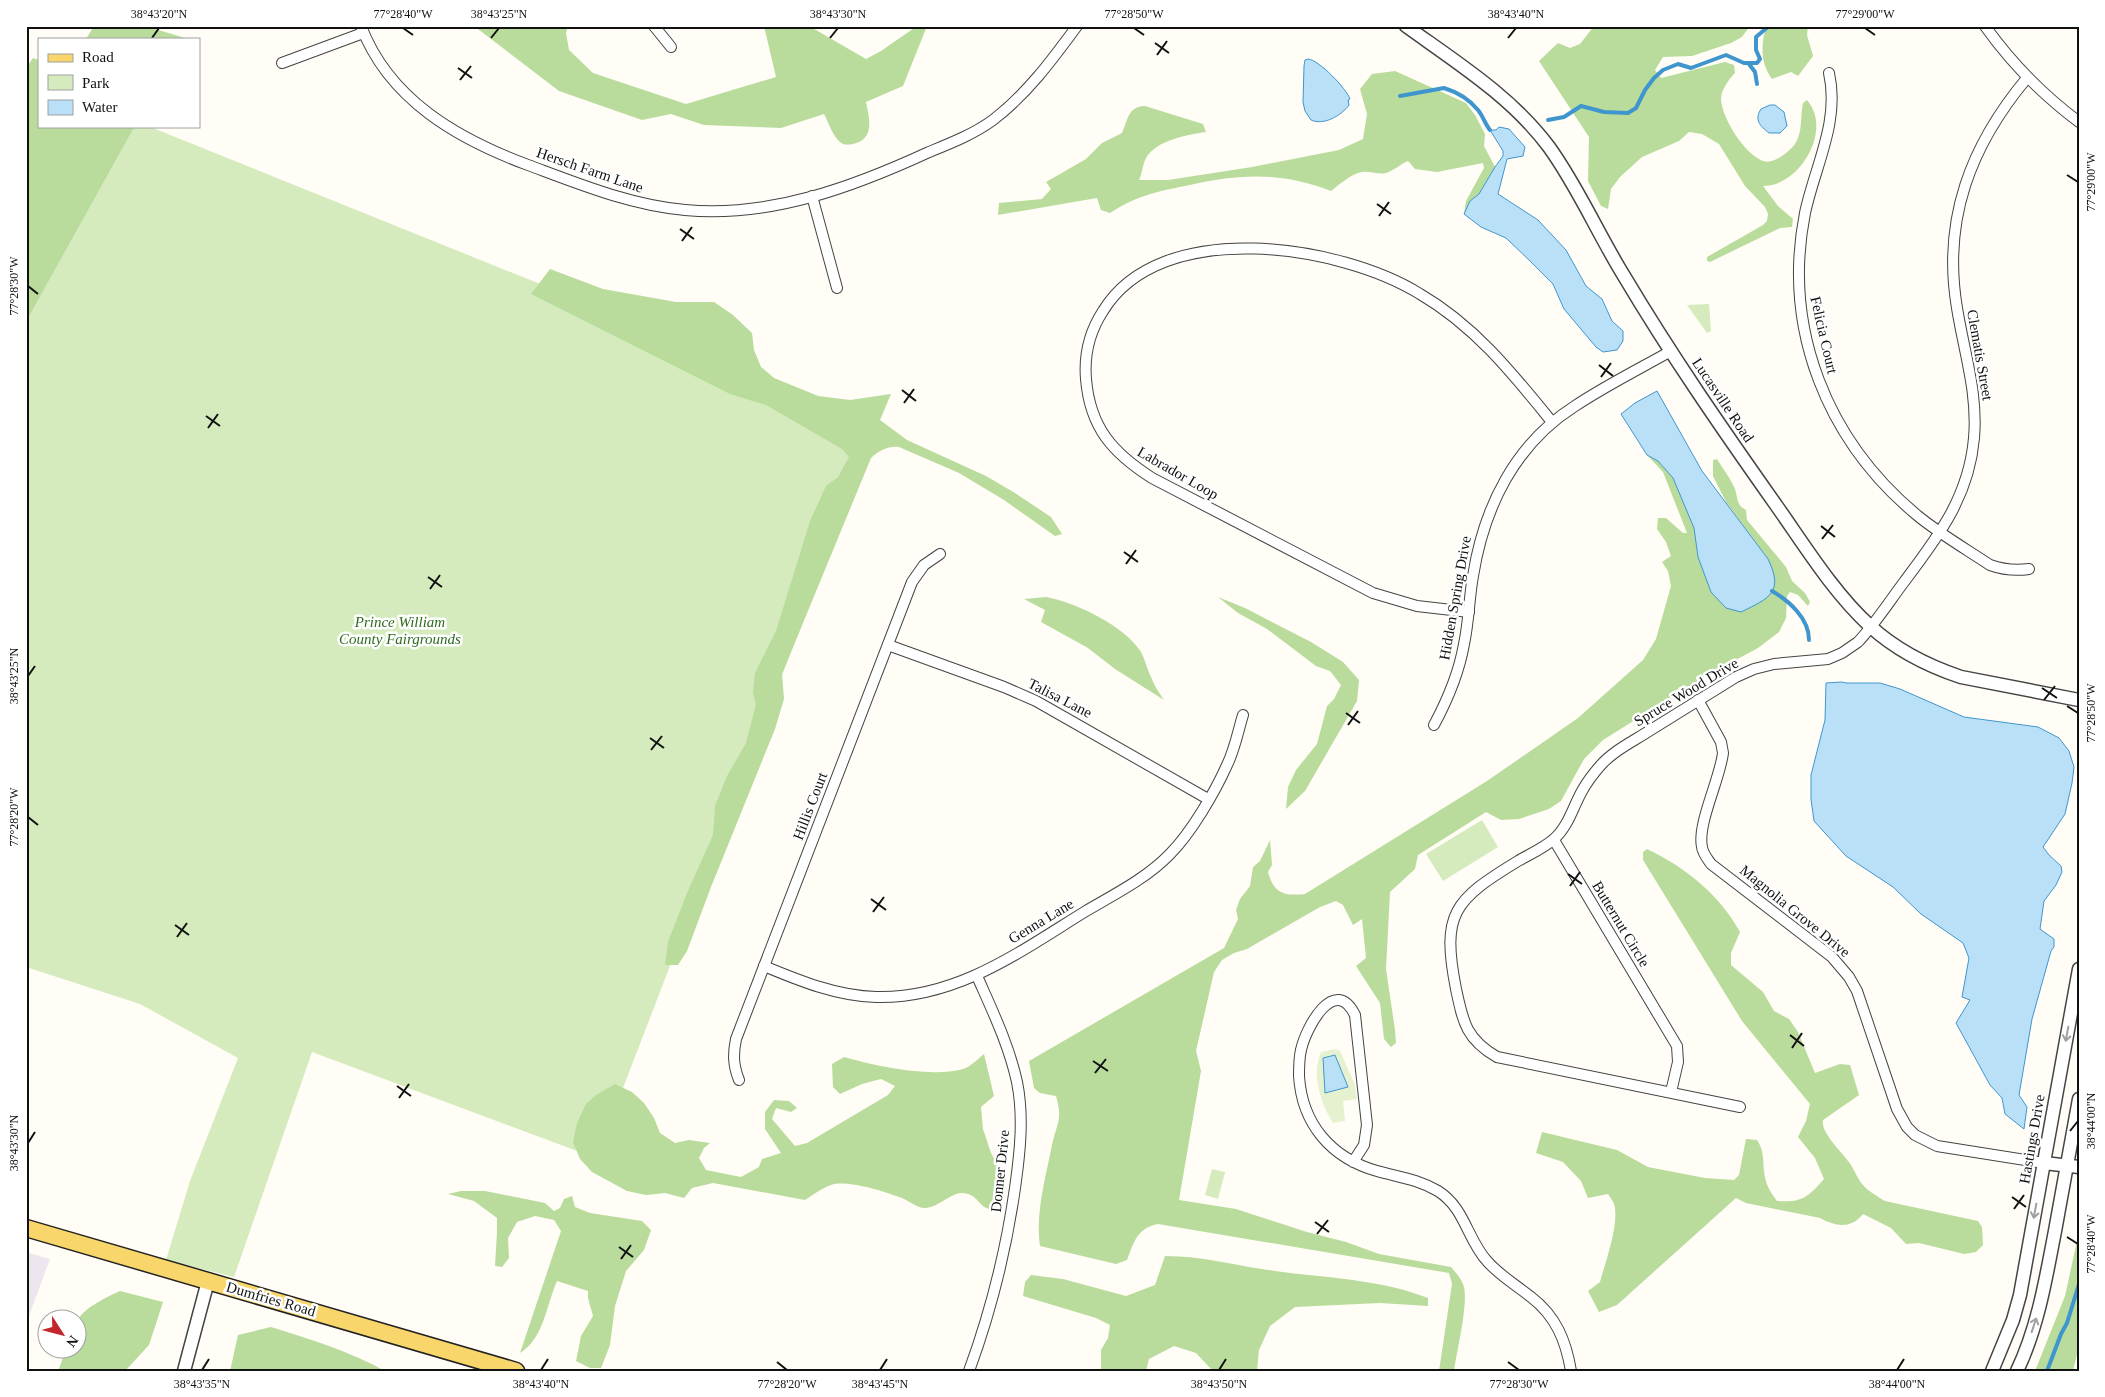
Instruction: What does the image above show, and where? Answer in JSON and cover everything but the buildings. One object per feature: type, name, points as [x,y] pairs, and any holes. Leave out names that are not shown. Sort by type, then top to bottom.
[{"type":"main road","name":"Dumfries Road","points":[[26,1228],[516,1371]]},
{"type":"street","points":[[654,26],[671,47]]},
{"type":"street","name":"Hersch Farm Lane","points":[[362,29],[379,60],[406,93],[450,129],[496,153],[595,190],[645,204],[708,211],[760,208],[812,196],[845,186],[913,160],[968,135],[991,121],[1027,90],[1077,26]]},
{"type":"street","name":"Lucasville Road","points":[[1406,26],[1471,73],[1511,106],[1535,129],[1568,176],[1624,276],[1718,423],[1839,592],[1871,627],[1901,650],[1961,677],[2079,700]]},
{"type":"street","points":[[1985,26],[2027,78],[2055,104],[2079,122]]},
{"type":"street","points":[[282,63],[362,29]]},
{"type":"street","name":"Felicia Court","points":[[1829,73],[1833,101],[1831,118],[1807,205],[1801,232],[1798,265],[1803,320],[1809,350],[1819,381],[1831,410],[1858,454],[1897,497],[1941,532],[1990,565],[2003,570],[2017,571],[2029,569]]},
{"type":"street","name":"Clematis Street","points":[[1871,627],[1941,532],[1953,512],[1962,490],[1974,439],[1975,416],[1972,380],[1954,284],[1955,228],[1961,196],[1977,152],[1991,125],[2008,100],[2027,78]]},
{"type":"street","points":[[812,196],[837,288]]},
{"type":"street","name":"Labrador Loop","points":[[1468,612],[1417,606],[1373,593],[1152,478],[1130,464],[1117,453],[1098,424],[1087,387],[1085,366],[1087,351],[1098,318],[1108,303],[1129,281],[1166,262],[1187,256],[1244,249],[1287,251],[1342,261],[1399,282],[1446,310],[1484,342],[1552,422]]},
{"type":"street","name":"Hidden Spring Drive","points":[[1434,725],[1453,687],[1459,668],[1465,642],[1477,550],[1495,498],[1520,457],[1552,422],[1574,406],[1671,352]]},
{"type":"street","name":"Hillis Court","points":[[739,1080],[734,1061],[736,1038],[916,575],[924,565],[940,554]]},
{"type":"street","name":"Spruce Wood Drive","points":[[1554,840],[1569,820],[1582,790],[1602,764],[1616,752],[1736,677],[1754,669],[1774,664],[1814,662],[1842,653],[1858,642],[1871,627]]},
{"type":"street","name":"Talisa Lane","points":[[888,645],[1036,701],[1208,799]]},
{"type":"street","name":"Magnolia Grove Drive","points":[[1698,700],[1721,742],[1723,753],[1702,830],[1702,848],[1705,856],[1711,864],[1832,957],[1849,976],[1857,991],[1897,1109],[1907,1127],[1915,1135],[1937,1146],[2044,1162]]},
{"type":"street","name":"Genna Lane","points":[[764,966],[833,992],[876,997],[930,992],[977,976],[1156,868],[1184,837],[1208,799],[1227,765],[1243,714]]},
{"type":"street","points":[[1554,840],[1490,878],[1475,890],[1457,911],[1449,941],[1450,957],[1465,1026],[1475,1040],[1497,1057],[1740,1107]]},
{"type":"street","name":"Butternut Circle","points":[[1554,840],[1677,1046],[1678,1062],[1671,1092]]},
{"type":"street","name":"Hastings Drive","points":[[1992,1371],[2013,1320],[2020,1295],[2079,969]]},
{"type":"street","name":"Donner Drive","points":[[969,1371],[1000,1276],[1018,1165],[1021,1116],[1017,1082],[1006,1046],[977,976]]},
{"type":"street","points":[[1353,1162],[1364,1144],[1367,1126],[1355,1014],[1345,1000],[1339,998],[1333,999],[1315,1019],[1301,1049],[1300,1076],[1302,1095],[1312,1125],[1327,1144],[1353,1162],[1378,1172],[1423,1183],[1450,1201],[1465,1223],[1474,1245],[1487,1262],[1502,1276],[1532,1298],[1552,1318],[1561,1332],[1571,1371]]},
{"type":"street","points":[[2017,1371],[2037,1318],[2073,1166],[2079,1099]]},
{"type":"street","points":[[2044,1162],[2073,1166]]},
{"type":"street","points":[[184,1371],[208,1281]]},
{"type":"shaded area","points":[[26,1252],[50,1259],[26,1324]]},
{"type":"green space","points":[[94,26],[145,26],[185,38],[87,38]]},
{"type":"green space","points":[[474,26],[568,26],[566,33],[569,50],[593,73],[686,104],[776,77],[764,26],[809,26],[866,59],[917,26],[927,26],[903,86],[866,102],[869,126],[866,136],[856,143],[848,145],[837,139],[824,114],[781,128],[704,125],[671,114],[642,120],[559,91]]},
{"type":"green space","points":[[1594,26],[1750,26],[1742,37],[1731,43],[1692,56],[1663,57],[1655,70],[1661,78],[1725,62],[1734,65],[1735,73],[1722,92],[1722,107],[1725,116],[1735,134],[1749,151],[1767,162],[1785,154],[1795,144],[1800,129],[1803,103],[1807,100],[1814,112],[1816,126],[1809,154],[1800,167],[1789,177],[1777,184],[1763,186],[1778,206],[1793,219],[1792,227],[1780,228],[1710,262],[1707,261],[1707,257],[1763,225],[1767,221],[1768,214],[1765,207],[1745,186],[1719,144],[1702,134],[1689,132],[1679,141],[1642,157],[1620,177],[1611,189],[1608,209],[1601,206],[1588,181],[1589,137],[1539,61],[1558,43],[1570,48],[1580,44]]},
{"type":"green space","points":[[1766,26],[1808,26],[1807,35],[1813,56],[1798,76],[1791,72],[1772,79],[1768,73],[1763,54]]},
{"type":"green space","points":[[33,58],[38,60],[38,128],[134,128],[26,322],[26,68]]},
{"type":"green space","points":[[1395,71],[1466,103],[1485,134],[1484,146],[1495,167],[1479,194],[1470,201],[1464,214],[1466,201],[1484,168],[1483,163],[1437,172],[1415,169],[1408,161],[1386,173],[1358,173],[1331,191],[1294,180],[1276,177],[1241,177],[1204,182],[1146,195],[1128,202],[1110,213],[1101,210],[1097,198],[998,215],[999,203],[1042,199],[1051,189],[1046,182],[1086,159],[1102,143],[1122,133],[1129,115],[1135,108],[1139,107],[1145,106],[1203,124],[1206,132],[1173,139],[1157,147],[1146,158],[1139,180],[1168,180],[1252,167],[1339,150],[1363,139],[1367,114],[1360,89],[1372,74]]},
{"type":"green space","name":"Prince William County Fairgrounds","points":[[134,128],[153,128],[880,421],[596,1158],[312,1052],[234,1277],[166,1260],[190,1181],[238,1058],[140,1004],[26,967],[26,322]]},
{"type":"green space","points":[[550,269],[603,289],[676,302],[714,302],[733,315],[752,333],[754,350],[761,367],[774,378],[818,396],[850,400],[891,394],[880,420],[907,440],[986,476],[1015,493],[1051,517],[1062,534],[1055,536],[1004,500],[959,473],[899,447],[884,449],[871,458],[782,674],[784,699],[775,729],[687,951],[678,965],[665,965],[668,942],[713,835],[715,806],[727,776],[746,743],[756,704],[753,693],[755,673],[776,631],[810,521],[826,486],[838,477],[849,457],[842,449],[766,405],[730,394],[531,294]]},
{"type":"green space","points":[[1709,304],[1711,331],[1707,333],[1687,305]]},
{"type":"green space","points":[[1647,455],[1658,461],[1673,478],[1694,528],[1698,557],[1768,559],[1726,502],[1713,476],[1713,460],[1717,459],[1735,489],[1739,504],[1746,510],[1747,520],[1786,567],[1792,581],[1805,593],[1810,602],[1808,606],[1798,595],[1790,592],[1787,596],[1786,618],[1779,632],[1758,648],[1704,677],[1603,740],[1584,759],[1561,801],[1549,809],[1519,819],[1501,820],[1486,812],[1418,855],[1415,869],[1390,892],[1386,969],[1396,1043],[1391,1047],[1384,1039],[1380,1003],[1356,966],[1366,958],[1362,919],[1353,925],[1343,905],[1336,901],[1320,907],[1247,949],[1234,953],[1222,960],[1214,972],[1196,1051],[1201,1071],[1179,1200],[1236,1209],[1307,1232],[1346,1242],[1379,1254],[1451,1267],[1462,1281],[1465,1295],[1454,1371],[1439,1371],[1452,1284],[1449,1273],[1158,1224],[1141,1232],[1134,1242],[1127,1260],[1116,1264],[1040,1246],[1040,1208],[1059,1111],[1056,1096],[1040,1093],[1034,1088],[1029,1061],[1224,948],[1238,919],[1236,910],[1240,899],[1250,886],[1253,867],[1260,861],[1270,840],[1272,865],[1268,872],[1273,885],[1286,894],[1305,894],[1487,781],[1578,718],[1643,660],[1656,639],[1671,586],[1668,571],[1662,562],[1671,556],[1666,542],[1657,529],[1658,518],[1666,518],[1683,533],[1687,533],[1663,472]]},
{"type":"green space","points":[[1046,597],[1085,610],[1112,624],[1134,642],[1141,652],[1158,692],[1164,700],[1115,669],[1088,648],[1041,622],[1045,610],[1024,599]]},
{"type":"green space","points":[[1218,597],[1245,608],[1311,642],[1343,662],[1359,680],[1357,701],[1305,791],[1286,809],[1288,787],[1296,770],[1317,744],[1327,706],[1334,699],[1341,685],[1330,671],[1316,666],[1267,629],[1238,613]]},
{"type":"green space","points":[[1482,820],[1498,847],[1443,881],[1426,854]]},
{"type":"green space","points":[[1647,849],[1688,873],[1712,894],[1732,919],[1740,932],[1731,953],[1731,965],[1763,992],[1774,1011],[1789,1019],[1798,1032],[1815,1073],[1840,1064],[1850,1065],[1859,1095],[1823,1120],[1823,1125],[1825,1131],[1851,1165],[1861,1183],[1870,1192],[1885,1201],[1978,1221],[1982,1227],[1983,1245],[1976,1252],[1964,1254],[1919,1243],[1906,1244],[1891,1228],[1863,1214],[1853,1222],[1837,1225],[1820,1218],[1746,1203],[1736,1198],[1617,1305],[1599,1312],[1588,1291],[1600,1282],[1614,1232],[1614,1204],[1608,1194],[1588,1198],[1581,1181],[1563,1162],[1536,1153],[1542,1132],[1617,1150],[1648,1167],[1705,1178],[1734,1180],[1739,1175],[1746,1139],[1757,1140],[1762,1151],[1767,1183],[1777,1201],[1793,1201],[1804,1198],[1824,1179],[1815,1158],[1798,1137],[1806,1121],[1810,1104],[1742,1021],[1643,860],[1643,852]]},
{"type":"green space","points":[[1335,1049],[1340,1051],[1355,1085],[1357,1099],[1343,1101],[1345,1121],[1333,1123],[1321,1098],[1317,1070],[1321,1052]]},
{"type":"green space","points":[[984,1054],[994,1096],[981,1107],[983,1129],[991,1153],[998,1166],[997,1193],[992,1210],[975,1198],[963,1193],[952,1196],[937,1205],[923,1208],[902,1198],[866,1187],[847,1184],[828,1186],[805,1200],[713,1183],[692,1188],[684,1198],[665,1193],[646,1195],[627,1191],[592,1172],[580,1159],[573,1142],[577,1123],[586,1104],[596,1095],[615,1084],[632,1092],[644,1103],[654,1118],[660,1133],[675,1143],[689,1140],[710,1143],[704,1148],[699,1158],[706,1170],[741,1177],[759,1167],[762,1159],[781,1153],[765,1129],[765,1112],[774,1100],[789,1101],[797,1108],[791,1112],[776,1108],[772,1119],[795,1146],[807,1143],[888,1095],[895,1086],[881,1079],[862,1084],[840,1094],[833,1087],[832,1064],[844,1057],[905,1070],[938,1072],[966,1068]]},
{"type":"green space","points":[[1212,1169],[1225,1172],[1218,1199],[1205,1195]]},
{"type":"green space","points":[[461,1191],[485,1191],[545,1203],[554,1211],[560,1208],[564,1199],[572,1196],[575,1207],[590,1213],[642,1221],[651,1230],[644,1250],[626,1271],[615,1306],[610,1345],[601,1368],[590,1368],[576,1361],[581,1336],[593,1316],[588,1291],[557,1281],[539,1330],[528,1347],[520,1353],[561,1231],[554,1220],[535,1216],[517,1222],[508,1238],[509,1258],[502,1267],[495,1266],[497,1218],[474,1201],[448,1194]]},
{"type":"green space","points":[[2079,1232],[2079,1346],[2073,1371],[2035,1371],[2065,1296]]},
{"type":"green space","points":[[1165,1256],[1179,1256],[1275,1271],[1372,1283],[1428,1298],[1428,1306],[1380,1303],[1295,1307],[1270,1326],[1259,1350],[1257,1371],[1213,1371],[1196,1353],[1174,1346],[1149,1359],[1146,1371],[1101,1371],[1101,1350],[1108,1338],[1110,1325],[1096,1318],[1023,1296],[1025,1282],[1031,1275],[1063,1279],[1126,1296],[1155,1285]]},
{"type":"green space","points":[[120,1291],[163,1302],[149,1345],[125,1371],[58,1371],[62,1360],[88,1360],[87,1310]]},
{"type":"green space","points":[[271,1327],[343,1351],[385,1371],[230,1371],[238,1335]]},
{"type":"water","points":[[1308,59],[1319,64],[1332,75],[1350,99],[1346,109],[1327,121],[1311,120],[1305,111],[1303,102],[1304,66],[1305,60]]},
{"type":"water","points":[[1775,105],[1784,112],[1787,126],[1780,133],[1769,133],[1758,120],[1761,109]]},
{"type":"water","points":[[1499,127],[1509,129],[1525,147],[1523,156],[1507,159],[1498,194],[1538,220],[1566,250],[1586,286],[1602,299],[1612,321],[1623,331],[1623,341],[1617,350],[1603,352],[1596,347],[1564,309],[1553,284],[1506,238],[1481,227],[1464,214],[1470,201],[1479,194],[1503,156],[1503,151],[1490,130],[1496,130]]},
{"type":"water","points":[[1657,391],[1702,471],[1768,559],[1773,570],[1775,579],[1771,593],[1767,598],[1741,612],[1726,608],[1711,592],[1698,557],[1694,528],[1673,478],[1658,461],[1647,455],[1621,414],[1635,403]]},
{"type":"water","points":[[1826,683],[1880,683],[1900,689],[1964,717],[2038,727],[2059,738],[2069,751],[2074,767],[2065,814],[2043,847],[2061,866],[2062,872],[2056,885],[2044,901],[2040,929],[2054,939],[2054,947],[2051,951],[2032,1019],[2019,1095],[2027,1107],[2024,1129],[2005,1114],[2002,1098],[1990,1085],[1956,1023],[1970,1000],[1962,997],[1969,958],[1963,943],[1921,914],[1893,887],[1846,856],[1814,821],[1811,799],[1811,775],[1825,720]]},
{"type":"water","points":[[1335,1055],[1348,1087],[1325,1093],[1323,1058]]},
{"type":"waterway","points":[[1548,120],[1564,117],[1581,106],[1604,112],[1628,113],[1636,108],[1645,90],[1654,78],[1663,70],[1678,64],[1691,68],[1726,55],[1744,63],[1757,63],[1760,59],[1756,50],[1756,37],[1769,26]]},
{"type":"waterway","points":[[1749,64],[1755,72],[1757,84]]},
{"type":"waterway","points":[[1400,96],[1444,88],[1471,102],[1480,112],[1490,130]]},
{"type":"waterway","points":[[1772,591],[1791,605],[1802,617],[1806,624],[1809,640]]},
{"type":"waterway","points":[[2047,1371],[2067,1323],[2079,1284]]}]
